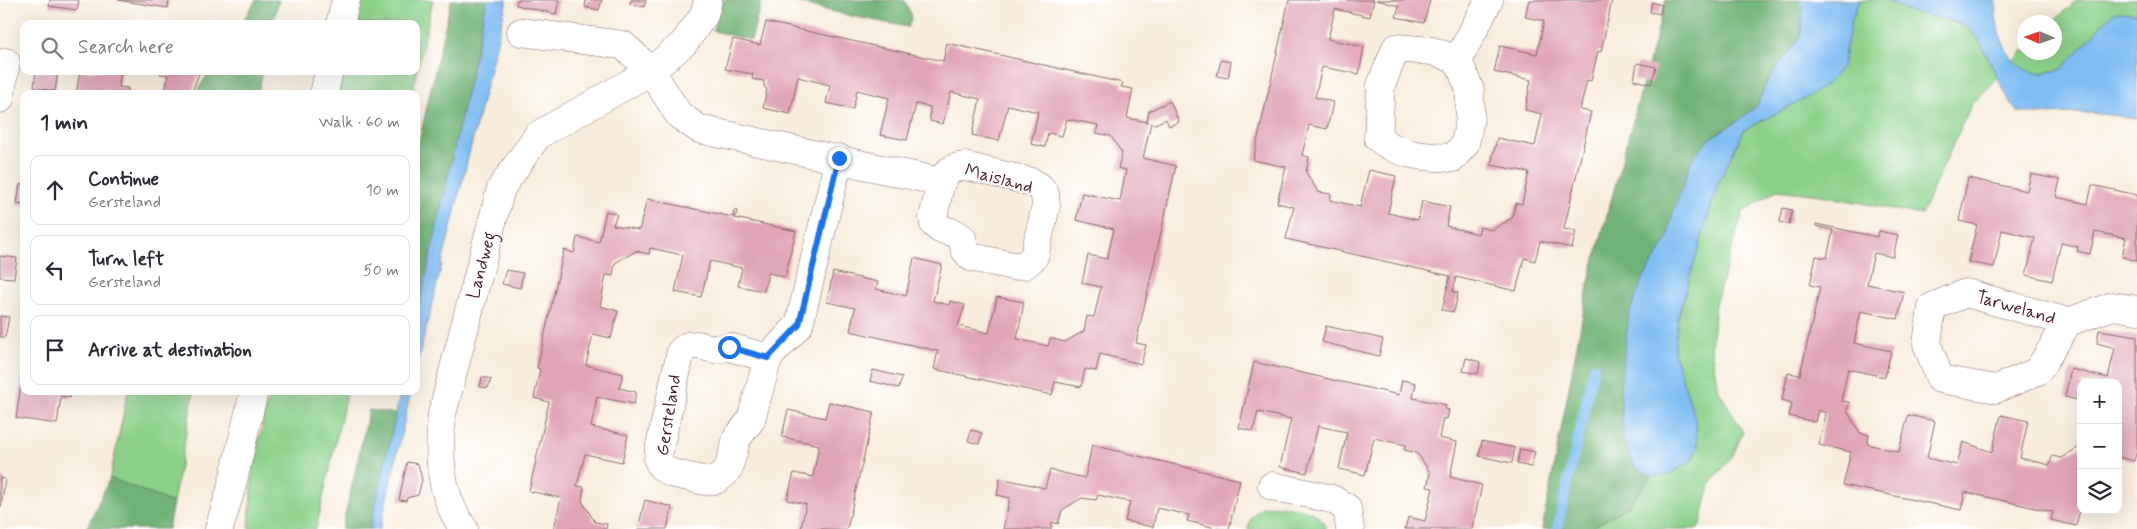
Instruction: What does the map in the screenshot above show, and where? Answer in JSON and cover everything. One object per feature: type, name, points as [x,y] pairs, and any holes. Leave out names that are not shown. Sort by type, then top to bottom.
[{"type":"street","points":[[341,20],[346,0]]},
{"type":"street","name":"Landweg","points":[[464,529],[456,518],[443,483],[440,433],[442,414],[501,188],[538,135],[651,70],[684,43],[704,15],[708,0]]},
{"type":"street","points":[[1458,60],[1489,0]]},
{"type":"street","points":[[521,32],[623,45],[651,70]]},
{"type":"street","points":[[0,99],[6,62]]},
{"type":"street","name":"Maisland","points":[[651,70],[679,115],[699,129],[839,158],[941,182]]},
{"type":"street","points":[[325,90],[328,75]]},
{"type":"street","name":"Gersteland","points":[[768,358],[729,347],[714,349],[698,345],[688,346],[681,351],[659,450],[658,460],[662,467],[672,473],[706,481],[716,480],[724,474],[729,466],[737,438],[751,420],[768,358],[799,325],[839,158]]},
{"type":"street","name":"Maisland","points":[[965,166],[1032,182],[1040,187],[1045,194],[1046,206],[1034,257],[1025,265],[1013,266],[971,256],[965,250],[962,238],[955,233],[940,229],[934,224],[933,218],[941,182],[947,172],[956,167],[965,166]]},
{"type":"street","name":"Tarweland","points":[[2068,322],[2038,371],[1996,389],[1940,379],[1928,344],[1932,307],[1966,293],[2068,322],[2113,306],[2137,310]]},
{"type":"street","points":[[219,529],[231,488],[253,395]]},
{"type":"street","points":[[1272,486],[1332,499],[1347,508],[1350,529]]},
{"type":"street","points":[[230,529],[231,488]]},
{"type":"green space","points":[[256,0],[279,0],[274,20],[244,20]]},
{"type":"green space","points":[[357,0],[433,0],[420,58],[420,20],[353,20]]},
{"type":"green space","points":[[451,0],[487,0],[420,303],[420,137]]},
{"type":"green space","points":[[721,0],[762,0],[751,40],[713,31]]},
{"type":"green space","points":[[786,0],[904,0],[912,16],[908,27],[851,16]]},
{"type":"green space","points":[[1666,0],[1798,0],[1803,7],[1801,35],[1765,85],[1758,105],[1738,121],[1710,138],[1671,219],[1668,239],[1642,280],[1620,390],[1624,440],[1635,467],[1651,476],[1628,506],[1595,526],[1594,529],[1542,529],[1590,277]]},
{"type":"green space","points":[[1861,0],[1886,0],[1967,27],[1979,40],[1998,78],[1971,105],[1921,215],[1821,195],[1777,190],[1743,212],[1715,304],[1711,349],[1718,389],[1743,432],[1733,455],[1710,485],[1698,529],[1594,529],[1595,526],[1628,506],[1651,476],[1668,475],[1690,462],[1698,448],[1695,419],[1674,353],[1678,317],[1718,183],[1744,130],[1804,99],[1842,67],[1851,23],[1856,7]]},
{"type":"green space","points":[[2077,0],[2137,0],[2137,13],[2114,12],[2062,69],[2049,72],[2030,72],[2024,70],[2014,61],[2017,58],[2017,60],[2062,60],[2062,15],[2060,15]]},
{"type":"green space","points":[[207,75],[262,75],[259,90],[198,90]]},
{"type":"green space","points":[[340,75],[416,75],[413,90],[337,90]]},
{"type":"green space","points":[[127,395],[193,395],[173,503],[110,478]]},
{"type":"green space","points":[[269,395],[346,395],[316,529],[249,529],[253,467]]},
{"type":"green space","points":[[369,410],[396,414],[370,529],[342,529]]},
{"type":"green space","points":[[110,478],[173,503],[168,529],[86,529]]},
{"type":"green space","points":[[1283,506],[1303,509],[1315,514],[1323,522],[1326,529],[1248,529],[1251,517],[1262,507]]},
{"type":"water","points":[[487,0],[507,0],[420,353],[420,303]]},
{"type":"water","points":[[1798,0],[1861,0],[1856,7],[1851,23],[1842,67],[1826,85],[1804,99],[1744,130],[1718,183],[1678,317],[1674,353],[1695,419],[1698,448],[1690,462],[1668,475],[1651,476],[1635,467],[1624,440],[1620,390],[1629,314],[1642,280],[1668,239],[1671,219],[1692,159],[1710,138],[1738,121],[1758,105],[1765,85],[1801,35],[1803,7]]},
{"type":"water","points":[[1886,0],[1995,0],[1999,32],[2008,53],[2023,68],[2039,73],[2062,69],[2114,12],[2137,13],[2137,118],[2091,113],[2034,114],[2018,111],[2010,102],[1979,40],[1967,27],[1952,21],[1909,11]]},
{"type":"water","points":[[400,395],[410,395],[380,529],[370,529]]},
{"type":"building","points":[[50,0],[79,0],[77,10],[49,6]]},
{"type":"building","points":[[118,0],[169,0],[168,8]]},
{"type":"building","points":[[517,0],[559,0],[556,14],[516,5]]},
{"type":"building","points":[[586,0],[602,0],[599,10],[585,7]]},
{"type":"building","points":[[631,0],[646,0],[644,7],[630,4]]},
{"type":"building","points":[[1289,0],[1374,0],[1370,17],[1335,9],[1328,39],[1364,47],[1359,74],[1322,67],[1315,97],[1333,102],[1330,116],[1327,129],[1309,125],[1302,155],[1309,157],[1306,172],[1318,192],[1331,194],[1330,200],[1360,207],[1369,170],[1396,176],[1388,213],[1418,220],[1422,201],[1450,207],[1446,226],[1478,234],[1480,227],[1492,230],[1512,218],[1516,203],[1522,204],[1529,172],[1491,165],[1497,138],[1535,146],[1542,114],[1525,110],[1531,80],[1494,72],[1500,46],[1537,54],[1544,21],[1525,17],[1529,0],[1612,0],[1601,52],[1598,51],[1591,81],[1587,80],[1580,110],[1591,112],[1564,229],[1576,231],[1572,248],[1540,241],[1535,261],[1524,258],[1516,291],[1456,277],[1453,292],[1458,293],[1454,312],[1442,310],[1450,276],[1286,239],[1294,207],[1277,203],[1286,167],[1253,160]]},
{"type":"building","points":[[1376,0],[1430,0],[1424,23],[1396,17],[1399,6]]},
{"type":"building","points":[[1652,2],[1662,5],[1660,14],[1650,12]]},
{"type":"building","points":[[766,22],[943,61],[947,43],[1123,83],[1121,87],[1133,89],[1127,118],[1147,122],[1149,111],[1170,101],[1179,122],[1169,126],[1166,119],[1155,124],[1151,123],[1143,158],[1176,166],[1136,343],[1146,345],[1141,364],[1100,354],[1096,371],[1085,369],[1081,387],[1055,382],[1052,395],[934,369],[938,351],[850,331],[855,308],[827,302],[833,272],[878,282],[876,289],[906,296],[914,258],[942,265],[933,301],[949,305],[950,301],[965,305],[958,326],[989,333],[997,297],[1024,302],[1017,339],[1048,346],[1050,338],[1065,342],[1084,331],[1087,316],[1094,317],[1101,287],[1082,283],[1088,255],[1107,259],[1114,229],[1076,220],[1082,193],[1120,201],[1126,170],[1118,168],[1122,153],[1111,136],[1096,133],[1098,125],[1067,119],[1062,136],[1048,133],[1045,147],[1031,144],[1038,112],[1008,105],[999,141],[972,135],[980,99],[951,92],[943,124],[930,121],[930,107],[916,104],[907,140],[880,135],[889,98],[857,90],[853,109],[826,103],[830,85],[798,77],[790,114],[763,108],[767,89],[764,87],[764,81],[752,79],[753,74],[725,69],[733,39],[760,45]]},
{"type":"building","points":[[1221,60],[1231,62],[1228,78],[1217,76]]},
{"type":"building","points":[[1637,63],[1656,67],[1651,84],[1634,80]]},
{"type":"building","points":[[36,75],[57,75],[55,90],[34,88]]},
{"type":"building","points":[[79,75],[120,75],[119,87],[128,88],[128,90],[77,90]]},
{"type":"building","points":[[168,75],[198,75],[193,90],[166,90]]},
{"type":"building","points":[[2031,174],[2060,180],[2056,197],[2088,204],[2092,185],[2137,195],[2137,261],[2122,257],[2126,238],[2095,232],[2090,254],[2077,251],[2078,247],[2061,243],[2052,281],[2026,275],[2035,238],[2002,230],[1994,267],[1968,262],[1977,225],[1959,221],[1968,178],[2027,191]]},
{"type":"building","points":[[20,184],[20,204],[17,204]]},
{"type":"building","points":[[647,199],[733,217],[734,210],[737,211],[735,218],[796,231],[785,277],[768,273],[764,291],[738,286],[742,268],[710,261],[701,297],[675,292],[683,255],[650,248],[649,254],[636,251],[615,263],[613,276],[606,275],[600,306],[618,311],[611,338],[593,334],[586,365],[623,374],[619,388],[636,392],[634,404],[597,397],[591,427],[628,435],[622,462],[585,454],[577,486],[584,487],[582,501],[595,522],[607,524],[606,529],[554,529],[561,498],[529,491],[549,402],[534,398],[540,369],[537,368],[564,250],[574,253],[577,237],[599,242],[606,211],[617,214],[613,225],[639,230]]},
{"type":"building","points":[[1783,208],[1792,210],[1789,224],[1780,222]]},
{"type":"building","points":[[1816,224],[1877,237],[1879,231],[1898,235],[1893,257],[1874,253],[1867,284],[1904,292],[1898,319],[1861,311],[1854,343],[1891,351],[1885,377],[1848,369],[1841,401],[1849,402],[1847,411],[1860,433],[1869,435],[1867,444],[1899,452],[1908,415],[1935,421],[1927,458],[1957,465],[1963,442],[1992,452],[2001,415],[2028,421],[2020,458],[2050,465],[2052,456],[2061,458],[2077,448],[2077,514],[2079,514],[2076,526],[2051,520],[2053,512],[1965,492],[1961,510],[1843,485],[1851,452],[1819,445],[1826,413],[1818,410],[1815,422],[1789,416],[1792,403],[1782,400],[1788,373],[1800,375],[1820,287],[1810,285],[1816,256],[1827,258],[1833,230],[1816,226]]},
{"type":"building","points":[[0,256],[17,258],[14,278],[0,277]]},
{"type":"building","points":[[506,270],[523,273],[520,288],[502,284]]},
{"type":"building","points":[[0,316],[9,317],[5,337],[0,337]]},
{"type":"building","points":[[1326,326],[1383,339],[1379,356],[1322,342]]},
{"type":"building","points":[[2099,330],[2137,336],[2137,450],[2134,461],[2122,458],[2122,379],[2077,379],[2077,400],[2065,397],[2071,369],[2108,378],[2115,348],[2097,343]]},
{"type":"building","points":[[1466,358],[1480,362],[1478,374],[1463,371]]},
{"type":"building","points":[[1254,362],[1399,395],[1402,380],[1416,383],[1413,398],[1446,405],[1445,409],[1449,410],[1447,419],[1443,418],[1439,438],[1457,442],[1450,477],[1482,485],[1472,529],[1405,529],[1408,517],[1425,521],[1433,488],[1427,487],[1430,473],[1424,463],[1417,453],[1404,450],[1406,445],[1374,438],[1365,475],[1339,469],[1347,432],[1318,426],[1307,473],[1280,467],[1291,419],[1258,412],[1253,431],[1239,428]]},
{"type":"building","points":[[873,370],[902,377],[899,388],[870,381]]},
{"type":"building","points":[[482,377],[491,379],[488,388],[480,387]]},
{"type":"building","points":[[20,391],[20,395],[71,395],[70,398],[61,396],[57,424],[16,418]]},
{"type":"building","points":[[829,402],[874,412],[847,529],[801,529],[806,504],[787,500],[794,473],[813,477],[819,445],[782,437],[785,423],[788,410],[825,418]]},
{"type":"building","points":[[971,430],[982,433],[979,444],[968,441]]},
{"type":"building","points":[[1482,441],[1515,448],[1512,463],[1479,456]]},
{"type":"building","points":[[1092,445],[1240,480],[1229,529],[1220,529],[1187,521],[1189,515],[1157,508],[1153,527],[1125,521],[1130,502],[1098,495],[1096,500],[1082,498],[1062,510],[1058,524],[1052,522],[1051,529],[1003,529],[1010,498],[997,495],[1000,478],[1045,488],[1050,470],[1085,478]]},
{"type":"building","points":[[1520,449],[1535,452],[1531,467],[1517,464]]},
{"type":"building","points":[[407,462],[418,464],[422,480],[418,495],[407,498],[406,501],[399,500]]},
{"type":"building","points":[[0,478],[5,479],[1,507],[0,506]]},
{"type":"building","points":[[645,500],[672,507],[667,529],[638,529]]},
{"type":"waterway","points":[[1557,529],[1594,367]]},
{"type":"route","points":[[729,347],[768,358],[799,325],[839,158]]}]
